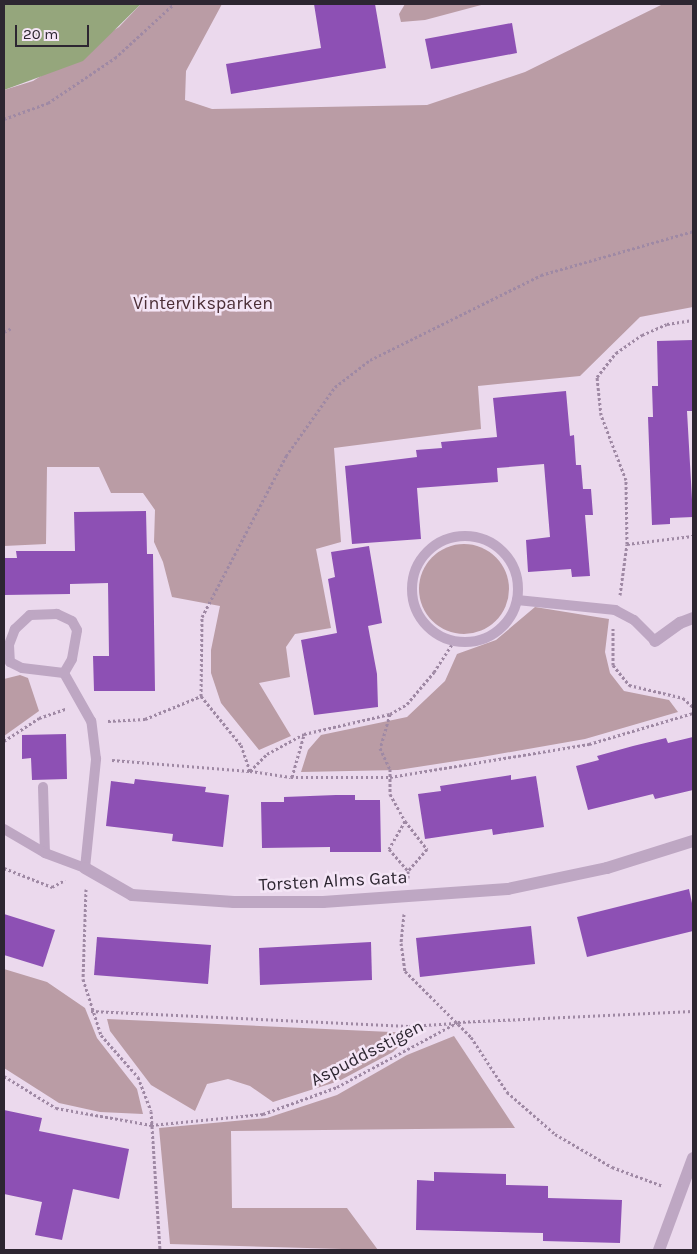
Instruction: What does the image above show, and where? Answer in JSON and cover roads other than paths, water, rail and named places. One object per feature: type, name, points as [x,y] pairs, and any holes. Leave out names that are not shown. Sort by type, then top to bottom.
[{"type":"street","points":[[655,641],[680,623],[693,618]]},
{"type":"street","name":"Torsten Alms Gata","points":[[85,868],[132,895],[234,902],[323,902],[508,889],[608,868],[693,841]]},
{"type":"street","points":[[659,1250],[693,1158]]},
{"type":"lane","points":[[470,536],[487,541],[502,551],[516,574],[517,600],[509,619],[494,634],[475,642],[454,641],[437,635],[424,623],[413,599],[414,572],[423,557],[436,544],[452,538],[470,536]]},
{"type":"lane","points":[[517,600],[615,610],[634,620],[655,641]]},
{"type":"lane","points":[[57,614],[72,621],[77,630],[78,638],[72,659],[64,673],[22,668],[10,662],[9,644],[15,629],[30,615],[57,614]]},
{"type":"lane","points":[[4,829],[45,853],[85,868],[96,759],[91,721],[64,673]]},
{"type":"lane","points":[[44,786],[45,853]]},
{"type":"park label","name":"Vinterviksparken","points":[[203,303]]}]
